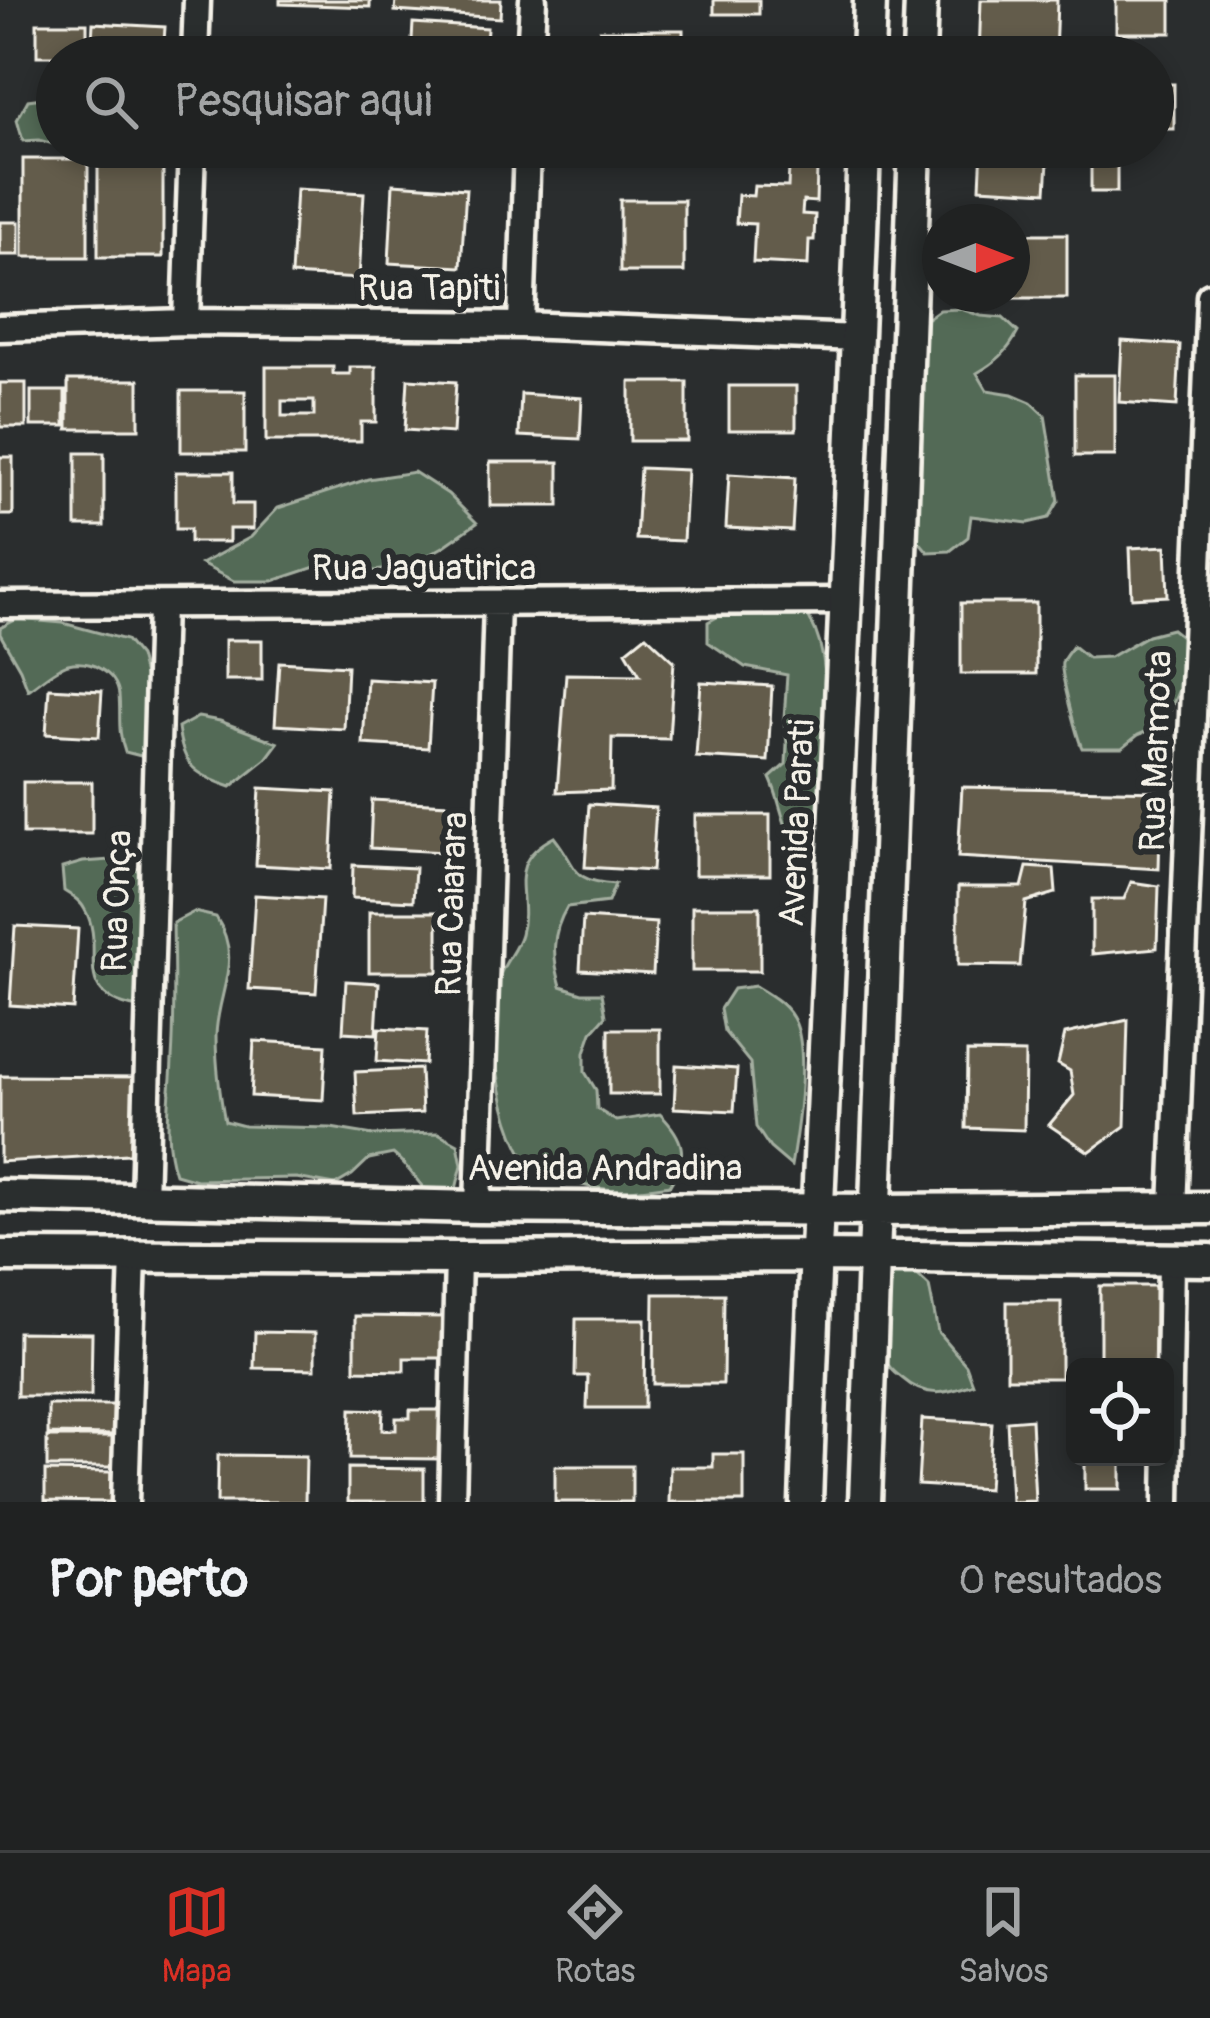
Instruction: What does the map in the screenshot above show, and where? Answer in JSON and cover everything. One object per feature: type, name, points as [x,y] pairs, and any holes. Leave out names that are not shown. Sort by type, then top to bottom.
[{"type":"street","points":[[196,36],[197,0]]},
{"type":"street","points":[[531,36],[532,0]]},
{"type":"street","points":[[868,36],[869,0]]},
{"type":"street","points":[[920,36],[921,0]]},
{"type":"street","points":[[187,322],[191,168]]},
{"type":"street","points":[[520,325],[526,168]]},
{"type":"street","name":"Avenida Parati","points":[[806,1502],[863,168]]},
{"type":"street","points":[[865,1502],[914,168]]},
{"type":"street","name":"Rua Marmota","points":[[1173,1208],[1210,296]]},
{"type":"street","name":"Rua Tapiti","points":[[0,328],[187,322],[520,325],[858,338]]},
{"type":"street","name":"Rua Jaguatirica","points":[[0,604],[847,601]]},
{"type":"street","name":"Rua Onça","points":[[144,1200],[161,604]]},
{"type":"street","name":"Rua Caiarara","points":[[478,1207],[497,604]]},
{"type":"street","name":"Avenida Andradina","points":[[0,1196],[478,1207],[1210,1208]]},
{"type":"street","points":[[0,1256],[1210,1260]]},
{"type":"street","points":[[125,1502],[133,1256]]},
{"type":"street","points":[[452,1502],[458,1258]]},
{"type":"street","points":[[1167,1502],[1171,1261]]},
{"type":"green space","points":[[36,99],[36,140],[23,141],[17,120],[28,100]]},
{"type":"green space","points":[[936,312],[970,312],[1003,318],[1018,332],[1000,356],[977,373],[987,390],[1031,402],[1045,415],[1059,501],[1049,518],[1028,523],[971,516],[968,537],[950,551],[928,552],[913,534],[919,324]]},
{"type":"green space","points":[[414,472],[448,494],[477,523],[407,567],[366,572],[324,564],[273,581],[234,581],[201,564],[251,537],[278,508],[368,479]]},
{"type":"green space","points":[[726,612],[790,612],[809,617],[817,636],[825,674],[821,775],[827,822],[811,835],[792,840],[770,778],[786,764],[787,675],[745,667],[708,642],[708,622]]},
{"type":"green space","points":[[17,619],[63,623],[126,640],[139,656],[150,698],[145,757],[125,752],[117,687],[101,669],[68,664],[28,690],[0,634],[0,628]]},
{"type":"green space","points":[[1172,629],[1186,640],[1189,659],[1169,713],[1157,727],[1122,748],[1082,748],[1062,669],[1073,646],[1088,658],[1110,657],[1148,635]]},
{"type":"green space","points":[[198,717],[278,743],[231,787],[200,773],[183,752],[178,728]]},
{"type":"green space","points":[[554,837],[582,876],[615,884],[608,902],[567,907],[555,946],[561,986],[602,993],[606,1016],[592,1032],[585,1052],[585,1072],[596,1090],[597,1109],[616,1121],[660,1114],[681,1147],[680,1165],[670,1185],[621,1190],[550,1182],[533,1169],[508,1119],[496,1055],[496,996],[500,975],[521,934],[522,881],[528,858]]},
{"type":"green space","points":[[125,859],[139,872],[138,1008],[116,1002],[96,982],[91,925],[81,904],[64,891],[62,868]]},
{"type":"green space","points":[[194,912],[216,917],[228,948],[216,1036],[225,1121],[373,1135],[438,1133],[458,1144],[462,1165],[455,1193],[436,1201],[393,1154],[369,1159],[335,1185],[296,1178],[196,1180],[175,1174],[168,1131],[173,923]]},
{"type":"green space","points":[[755,986],[789,1012],[800,1038],[801,1094],[791,1166],[770,1148],[756,1127],[750,1063],[724,1031],[720,1009],[733,989]]},
{"type":"green space","points":[[891,1271],[913,1271],[929,1286],[938,1332],[966,1365],[973,1384],[928,1392],[911,1385],[887,1363],[879,1342],[877,1290]]},
{"type":"building","points":[[280,0],[370,0],[370,7],[280,4]]},
{"type":"building","points":[[396,0],[501,0],[500,18],[395,11]]},
{"type":"building","points":[[714,0],[759,0],[759,14],[714,14]]},
{"type":"building","points":[[981,0],[1057,0],[1056,36],[980,36]]},
{"type":"building","points":[[1116,0],[1171,0],[1171,33],[1116,33]]},
{"type":"building","points":[[37,23],[87,23],[87,36],[37,36]]},
{"type":"building","points":[[93,23],[165,27],[164,36],[92,36]]},
{"type":"building","points":[[413,23],[487,28],[486,36],[412,36]]},
{"type":"building","points":[[600,30],[683,30],[683,36],[600,36]]},
{"type":"building","points":[[23,159],[36,159],[36,168],[88,168],[88,257],[23,257]]},
{"type":"building","points":[[98,168],[163,168],[163,257],[98,257]]},
{"type":"building","points":[[789,168],[817,168],[816,202],[803,201],[802,214],[815,215],[808,265],[753,262],[755,224],[736,223],[738,195],[753,196],[754,186],[788,187]]},
{"type":"building","points":[[981,168],[1048,168],[1046,192],[980,188]]},
{"type":"building","points":[[1091,168],[1117,168],[1117,192],[1091,192]]},
{"type":"building","points":[[393,184],[466,189],[461,267],[389,263]]},
{"type":"building","points":[[296,189],[364,193],[359,279],[291,275]]},
{"type":"building","points":[[620,200],[684,200],[684,272],[620,272]]},
{"type":"building","points":[[0,222],[19,222],[19,255],[0,255]]},
{"type":"building","points":[[1030,234],[1067,234],[1067,298],[1030,298]]},
{"type":"building","points":[[1122,341],[1180,345],[1177,406],[1119,402]]},
{"type":"building","points":[[266,367],[333,367],[333,374],[350,374],[350,367],[376,367],[376,422],[361,422],[361,441],[266,441]],"holes":[[[282,401],[314,401],[314,416],[282,416]]]},
{"type":"building","points":[[1075,375],[1115,375],[1115,456],[1075,456]]},
{"type":"building","points":[[408,379],[456,382],[453,433],[405,430]]},
{"type":"building","points":[[68,380],[139,380],[139,429],[68,429]]},
{"type":"building","points":[[630,382],[687,382],[687,441],[630,441]]},
{"type":"building","points":[[0,383],[26,383],[26,427],[0,427]]},
{"type":"building","points":[[729,386],[796,386],[796,430],[729,430]]},
{"type":"building","points":[[31,391],[65,391],[65,426],[31,426]]},
{"type":"building","points":[[181,391],[245,391],[245,452],[181,452]]},
{"type":"building","points":[[521,394],[582,398],[580,439],[519,436]]},
{"type":"building","points":[[76,453],[104,453],[104,526],[76,526]]},
{"type":"building","points":[[0,457],[13,457],[13,515],[0,515]]},
{"type":"building","points":[[490,462],[559,462],[559,506],[490,506]]},
{"type":"building","points":[[640,468],[687,470],[683,541],[636,539]]},
{"type":"building","points":[[176,472],[233,472],[233,504],[253,504],[253,529],[229,529],[229,542],[190,542],[190,529],[176,529]]},
{"type":"building","points":[[729,474],[795,478],[792,531],[726,528]]},
{"type":"building","points":[[1166,546],[1168,596],[1132,598],[1130,548]]},
{"type":"building","points":[[961,603],[1036,603],[1036,674],[961,674]]},
{"type":"building","points":[[646,635],[674,661],[669,739],[612,738],[611,790],[557,792],[566,674],[640,675],[626,651]]},
{"type":"building","points":[[225,640],[262,640],[262,680],[225,680]]},
{"type":"building","points":[[279,662],[347,666],[344,729],[275,725]]},
{"type":"building","points":[[367,679],[432,683],[428,748],[363,744]]},
{"type":"building","points":[[701,682],[772,686],[768,761],[696,757]]},
{"type":"building","points":[[49,688],[102,691],[99,737],[46,734]]},
{"type":"building","points":[[23,782],[92,782],[92,834],[23,834]]},
{"type":"building","points":[[962,787],[1161,791],[1159,869],[958,857]]},
{"type":"building","points":[[260,788],[335,792],[331,869],[256,865]]},
{"type":"building","points":[[372,800],[448,804],[445,852],[370,848]]},
{"type":"building","points":[[589,804],[656,808],[652,871],[585,867]]},
{"type":"building","points":[[695,815],[770,815],[770,875],[695,875]]},
{"type":"building","points":[[353,865],[415,868],[413,901],[352,898]]},
{"type":"building","points":[[1027,867],[1054,869],[1056,893],[1026,902],[1020,966],[958,965],[958,887],[1022,887]]},
{"type":"building","points":[[1131,882],[1159,886],[1157,948],[1092,954],[1092,899],[1124,899]]},
{"type":"building","points":[[255,895],[322,899],[316,993],[249,989]]},
{"type":"building","points":[[692,907],[760,907],[760,971],[692,971]]},
{"type":"building","points":[[369,912],[438,912],[438,972],[369,972]]},
{"type":"building","points":[[583,918],[656,923],[653,974],[580,970]]},
{"type":"building","points":[[15,926],[78,929],[73,1009],[10,1005]]},
{"type":"building","points":[[346,981],[379,983],[376,1034],[343,1032]]},
{"type":"building","points":[[1128,1020],[1125,1126],[1089,1152],[1049,1125],[1074,1095],[1070,1071],[1058,1064],[1065,1034]]},
{"type":"building","points":[[379,1028],[427,1031],[425,1064],[377,1061]]},
{"type":"building","points":[[609,1029],[660,1029],[660,1094],[609,1094]]},
{"type":"building","points":[[254,1041],[326,1045],[323,1100],[251,1096]]},
{"type":"building","points":[[967,1052],[1025,1053],[1024,1130],[966,1128]]},
{"type":"building","points":[[676,1065],[737,1069],[734,1111],[674,1108]]},
{"type":"building","points":[[420,1069],[422,1113],[357,1116],[355,1072]]},
{"type":"building","points":[[0,1076],[145,1077],[144,1153],[0,1162]]},
{"type":"building","points":[[1100,1286],[1155,1286],[1155,1358],[1100,1358]]},
{"type":"building","points":[[654,1294],[724,1294],[723,1384],[653,1384]]},
{"type":"building","points":[[1007,1302],[1061,1302],[1061,1378],[1007,1378]]},
{"type":"building","points":[[355,1316],[445,1317],[445,1358],[404,1358],[404,1371],[355,1370]]},
{"type":"building","points":[[576,1319],[645,1319],[644,1408],[587,1408],[588,1376],[575,1376]]},
{"type":"building","points":[[18,1332],[92,1333],[91,1396],[17,1396]]},
{"type":"building","points":[[255,1332],[315,1333],[315,1369],[254,1368]]},
{"type":"building","points":[[48,1405],[114,1405],[114,1435],[48,1434]]},
{"type":"building","points":[[351,1409],[383,1410],[382,1430],[396,1430],[396,1418],[410,1418],[410,1410],[442,1410],[441,1459],[350,1458]]},
{"type":"building","points":[[922,1419],[992,1423],[988,1489],[918,1485]]},
{"type":"building","points":[[1031,1419],[1035,1501],[1011,1502],[1007,1421]]},
{"type":"building","points":[[47,1437],[113,1437],[113,1467],[47,1467]]},
{"type":"building","points":[[713,1454],[744,1454],[744,1502],[669,1502],[670,1467],[713,1467]]},
{"type":"building","points":[[218,1455],[306,1456],[305,1502],[217,1502]]},
{"type":"building","points":[[555,1466],[632,1466],[632,1502],[555,1502]]},
{"type":"building","points":[[1085,1466],[1121,1466],[1121,1489],[1085,1489]]},
{"type":"building","points":[[348,1468],[424,1469],[424,1502],[348,1502]]},
{"type":"building","points":[[45,1471],[111,1472],[111,1502],[45,1501]]}]
